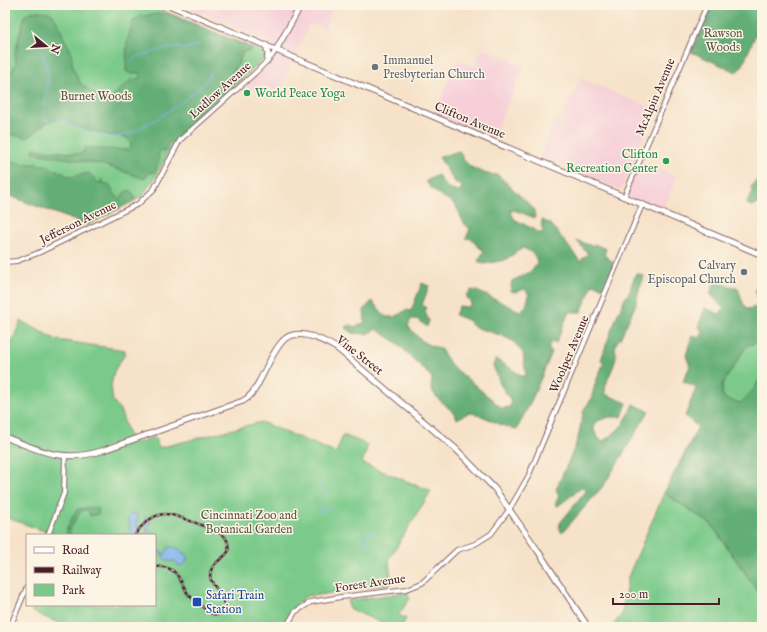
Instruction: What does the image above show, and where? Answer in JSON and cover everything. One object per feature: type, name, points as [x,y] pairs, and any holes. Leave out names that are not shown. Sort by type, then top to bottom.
[{"type":"main road","name":"Clifton Avenue","points":[[169,5],[762,255]]},
{"type":"main road","name":"Ludlow Avenue","points":[[276,50],[301,5]]},
{"type":"main road","points":[[266,45],[268,54],[267,61]]},
{"type":"main road","name":"Vine Street","points":[[5,437],[44,451],[65,456],[79,457],[91,454],[243,401],[253,393],[279,345],[286,338],[295,335],[308,336],[321,340],[338,349],[456,449],[494,489],[510,510],[588,627]]},
{"type":"street","name":"McAlpin Avenue","points":[[624,197],[706,5]]},
{"type":"street","name":"Ludlow Avenue","points":[[154,189],[180,140],[244,84],[276,50]]},
{"type":"street","name":"Jefferson Avenue","points":[[5,262],[17,261],[38,253],[138,204],[154,189]]},
{"type":"street","name":"Woolper Avenue","points":[[510,510],[528,477],[642,205]]},
{"type":"street","points":[[48,534],[62,499],[64,489],[65,456]]},
{"type":"street","name":"Forest Avenue","points":[[286,627],[295,612],[310,602],[407,589],[418,585],[426,580],[457,550],[475,544],[489,536],[510,510]]},
{"type":"street","points":[[10,627],[26,589]]},
{"type":"shaded area","points":[[182,5],[334,5],[324,29],[310,23],[279,92],[262,85],[259,92],[245,87],[277,55],[276,49],[266,40]]},
{"type":"shaded area","points":[[483,48],[524,66],[492,140],[434,116],[457,59],[475,67]]},
{"type":"shaded area","points":[[580,78],[656,110],[621,190],[540,156],[555,119],[561,121]]},
{"type":"shaded area","points":[[639,160],[677,177],[661,213],[624,197]]},
{"type":"green space","name":"Burnet Woods","points":[[5,5],[149,5],[265,53],[265,58],[183,131],[174,142],[154,180],[149,185],[143,196],[87,225],[5,194]]},
{"type":"green space","name":"Rawson Woods","points":[[711,5],[762,5],[762,19],[742,67],[736,72],[691,52]]},
{"type":"green space","points":[[31,12],[49,12],[53,15],[59,25],[71,51],[73,68],[80,83],[94,94],[111,98],[131,80],[141,78],[141,73],[131,74],[126,71],[127,43],[133,20],[140,16],[167,13],[252,48],[249,51],[243,52],[234,69],[241,80],[183,131],[174,142],[168,143],[165,152],[161,151],[158,154],[159,160],[155,172],[149,173],[145,179],[104,165],[33,152],[34,148],[81,154],[86,147],[130,150],[131,143],[127,138],[86,130],[59,120],[44,124],[27,138],[5,134],[5,84],[16,63],[15,52],[25,15]]},
{"type":"green space","points":[[459,151],[464,160],[471,167],[487,174],[498,175],[534,209],[535,218],[510,210],[514,219],[542,234],[542,220],[551,224],[580,261],[588,254],[576,240],[592,246],[594,244],[606,249],[604,255],[614,263],[604,288],[593,284],[581,312],[569,312],[556,343],[552,341],[548,349],[552,352],[533,397],[517,429],[505,426],[480,415],[469,413],[457,419],[452,411],[439,400],[433,392],[431,387],[432,378],[396,342],[376,329],[367,334],[353,333],[345,327],[350,325],[356,327],[365,322],[364,309],[372,301],[386,317],[395,317],[406,310],[411,311],[422,283],[429,286],[422,305],[426,308],[425,312],[429,321],[427,327],[417,319],[411,319],[408,326],[425,343],[440,348],[451,365],[502,408],[510,407],[511,401],[500,384],[493,365],[496,359],[522,376],[526,376],[523,353],[513,341],[500,335],[474,327],[467,320],[455,315],[459,306],[467,307],[471,305],[466,296],[471,290],[477,291],[520,311],[526,306],[529,295],[525,289],[516,292],[510,291],[512,281],[530,272],[537,263],[532,253],[523,248],[505,260],[484,264],[478,261],[484,251],[476,245],[473,239],[466,238],[470,229],[462,220],[457,208],[432,189],[426,181],[438,175],[446,186],[452,190],[460,192],[462,187],[454,181],[439,157]]},
{"type":"green space","points":[[5,158],[18,163],[45,165],[71,177],[89,173],[99,184],[102,179],[103,183],[109,184],[114,194],[120,199],[125,192],[130,190],[136,200],[87,225],[5,194]]},
{"type":"green space","points":[[762,178],[762,196],[758,204],[752,206],[747,204],[748,199],[751,197],[751,187],[757,180]]},
{"type":"green space","points":[[636,273],[644,276],[639,289],[636,304],[620,339],[616,343],[615,362],[605,389],[605,394],[627,403],[622,417],[610,417],[595,422],[594,431],[599,439],[603,441],[622,426],[633,404],[649,411],[604,485],[562,533],[559,528],[560,523],[586,491],[583,487],[581,488],[558,506],[555,504],[559,496],[556,489],[578,438],[584,409],[591,400],[595,384],[604,362],[601,360],[610,333],[622,304],[631,289]]},
{"type":"green space","points":[[717,277],[723,284],[738,288],[743,303],[747,309],[757,307],[757,295],[755,291],[757,286],[762,288],[762,302],[760,307],[762,314],[762,339],[761,337],[753,344],[747,345],[722,385],[722,394],[727,400],[741,403],[755,388],[762,374],[762,597],[711,524],[664,493],[698,427],[685,416],[696,388],[683,381],[690,366],[686,356],[692,335],[699,338],[703,332],[698,327],[705,308],[719,314],[724,309],[710,294]]},
{"type":"green space","name":"Cincinnati Zoo and Botanical Garden","points":[[21,321],[57,340],[125,350],[125,354],[114,371],[111,386],[113,401],[120,410],[129,435],[137,443],[154,437],[159,448],[261,422],[336,453],[343,435],[368,445],[362,463],[431,491],[389,559],[391,584],[312,596],[309,595],[300,601],[293,609],[282,627],[68,627],[33,612],[30,606],[156,606],[156,534],[54,534],[5,517],[5,363],[10,346]]},
{"type":"green space","points":[[762,337],[762,351],[760,359],[762,374],[755,388],[741,403],[727,400],[722,394],[722,385],[747,345],[753,344]]},
{"type":"green space","points":[[664,493],[711,524],[762,597],[762,627],[612,627],[622,614],[628,577]]},
{"type":"green space","points":[[88,507],[99,509],[98,514],[90,516],[88,510],[81,512],[69,530],[71,534],[67,534],[67,527],[78,509]]},
{"type":"green space","points":[[407,592],[410,599],[398,615],[406,618],[402,627],[391,627],[350,609],[347,601]]},
{"type":"water","points":[[136,514],[139,516],[137,523],[142,534],[131,534],[128,518],[129,515]]},
{"type":"water","points":[[145,516],[150,522],[148,529],[149,532],[156,534],[142,534],[147,533]]},
{"type":"water","points":[[156,534],[159,539],[159,549],[164,555],[169,547],[177,548],[187,556],[187,559],[181,566],[175,561],[167,561],[159,551],[156,559]]},
{"type":"waterway","points":[[40,39],[48,77],[48,87],[43,118],[46,120],[52,119]]},
{"type":"waterway","points":[[131,61],[137,57],[160,50],[175,47],[185,49],[199,45]]},
{"type":"waterway","points":[[55,119],[66,121],[74,126],[101,135],[112,137],[125,135],[149,123],[176,106],[198,89],[205,82],[211,72]]},
{"type":"waterway","points":[[321,487],[328,494],[325,497]]},
{"type":"waterway","points":[[317,507],[319,511],[322,512],[324,507],[332,510]]},
{"type":"waterway","points":[[358,547],[368,543],[369,540],[365,537],[364,533],[376,531]]},
{"type":"railway","points":[[136,534],[147,521],[155,516],[169,514],[196,523],[225,537],[228,544],[228,552],[212,568],[210,575],[211,581],[224,601],[223,607],[219,614],[215,615],[211,613],[192,599],[177,574],[169,568],[156,567]]},
{"type":"place","name":"Immanuel Presbyterian Church","points":[[375,67]]},
{"type":"place","name":"World Peace Yoga","points":[[247,93]]},
{"type":"place","name":"Clifton Recreation Center","points":[[666,161]]},
{"type":"place","name":"Calvary Episcopal Church","points":[[744,272]]},
{"type":"place","name":"Safari Train Station","points":[[197,602]]}]
